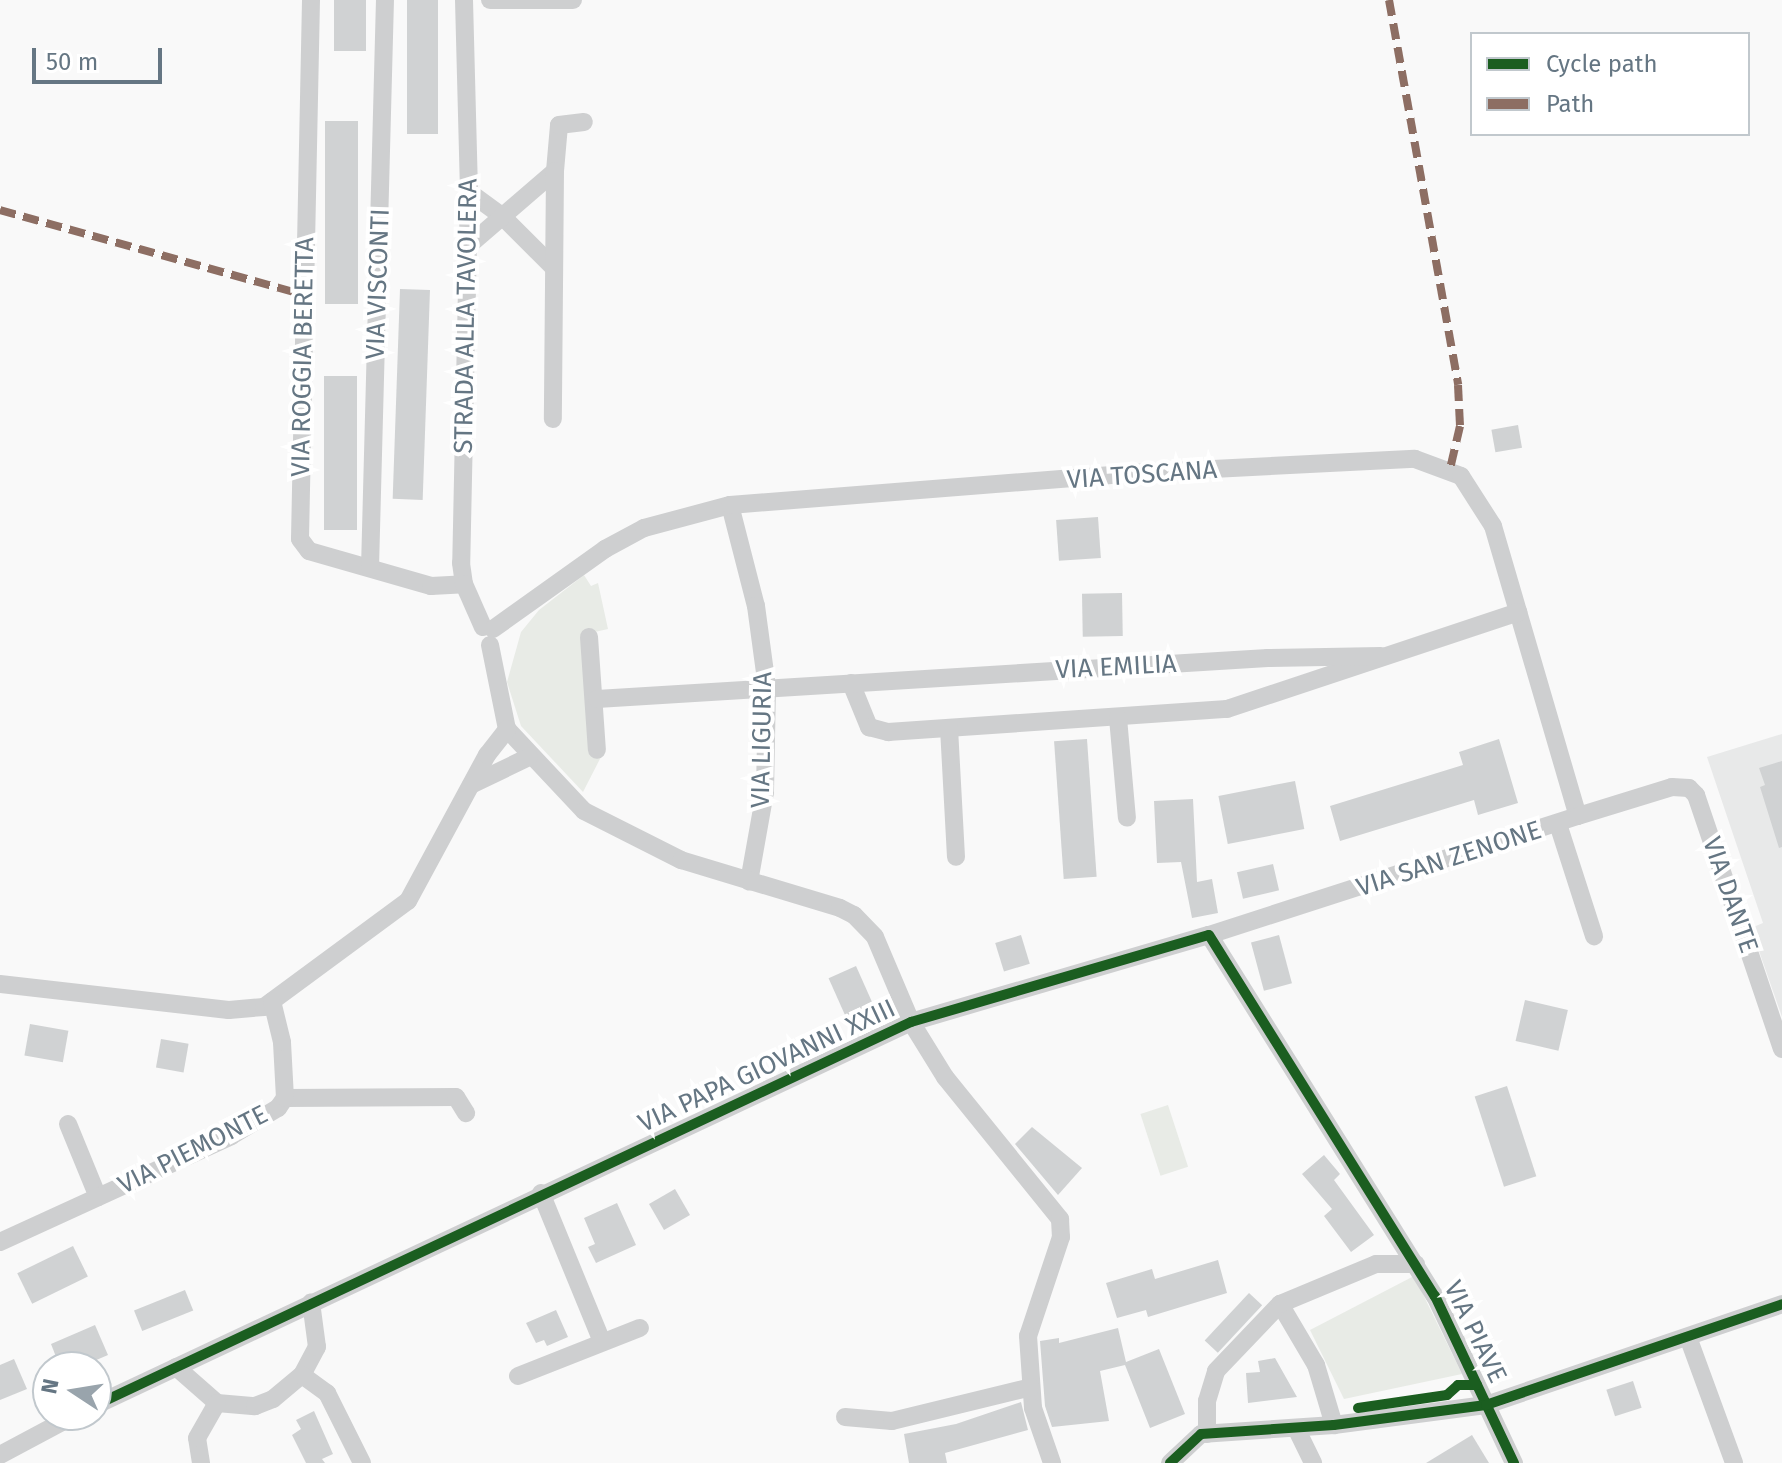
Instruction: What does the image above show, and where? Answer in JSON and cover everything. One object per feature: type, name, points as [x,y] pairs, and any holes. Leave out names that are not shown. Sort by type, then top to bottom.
[{"type":"street","name":"VIA ROGGIA BERETTA","points":[[311,0],[300,539],[309,551],[441,588],[464,584]]},
{"type":"street","name":"VIA VISCONTI","points":[[370,568],[385,0]]},
{"type":"street","name":"STRADA ALLA TAVOLERA","points":[[464,0],[469,192],[464,584],[489,634],[507,729],[529,757],[607,826],[749,882],[854,915],[875,937],[911,1022],[988,1135],[1060,1219],[1061,1237],[1028,1336],[1031,1387]]},
{"type":"street","points":[[490,0],[573,0]]},
{"type":"street","points":[[553,419],[553,267],[559,125],[584,122]]},
{"type":"street","points":[[467,247],[555,171]]},
{"type":"street","points":[[469,192],[503,217],[553,267]]},
{"type":"street","name":"VIA TOSCANA","points":[[489,634],[618,542],[688,513],[730,505],[1134,473],[1415,459],[1461,476],[1482,502],[1578,816]]},
{"type":"street","name":"VIA LIGURIA","points":[[730,505],[756,606],[767,687],[765,792],[749,882]]},
{"type":"street","name":"VIA EMILIA","points":[[851,683],[862,716],[877,731],[1227,709],[1518,612]]},
{"type":"street","points":[[589,637],[597,699],[597,750]]},
{"type":"street","name":"VIA EMILIA","points":[[597,699],[767,687],[1381,656]]},
{"type":"street","points":[[1118,718],[1127,818]]},
{"type":"street","points":[[949,728],[956,857]]},
{"type":"street","points":[[0,984],[229,1010],[272,1001],[408,901],[471,785],[507,729]]},
{"type":"street","points":[[471,785],[529,757]]},
{"type":"street","name":"VIA SAN ZENONE","points":[[1209,935],[1672,787],[1689,788]]},
{"type":"street","name":"VIA DANTE","points":[[1689,788],[1696,795],[1782,1049]]},
{"type":"street","points":[[1558,824],[1594,936]]},
{"type":"street","points":[[1209,935],[1416,1264]]},
{"type":"street","name":"VIA PAPA GIOVANNI XXIII","points":[[112,1397],[541,1193],[911,1022],[1209,935]]},
{"type":"street","name":"VIA PIEMONTE","points":[[272,1001],[280,1020],[285,1098]]},
{"type":"street","name":"VIA PIEMONTE","points":[[0,1242],[231,1136],[285,1098],[456,1097],[466,1113]]},
{"type":"street","name":"VIA PIEMONTE","points":[[68,1124],[98,1197]]},
{"type":"street","points":[[541,1193],[602,1342]]},
{"type":"street","name":"VIA PIAVE","points":[[1207,1434],[1207,1401],[1216,1371],[1280,1304],[1376,1264],[1416,1264],[1514,1463]]},
{"type":"street","points":[[176,1367],[217,1403],[255,1406],[273,1399],[302,1375],[319,1335],[311,1302]]},
{"type":"street","points":[[1280,1304],[1316,1365],[1334,1425]]},
{"type":"street","points":[[1170,1463],[1194,1437],[1207,1434],[1334,1425],[1486,1405],[1782,1304]]},
{"type":"street","points":[[518,1376],[640,1328]]},
{"type":"street","points":[[1688,1337],[1734,1463]]},
{"type":"street","points":[[302,1375],[327,1393],[362,1463]]},
{"type":"street","points":[[845,1417],[892,1421],[1031,1387],[1043,1445],[1052,1463]]},
{"type":"street","points":[[201,1463],[197,1438],[217,1403]]},
{"type":"street","points":[[1296,1428],[1313,1463]]},
{"type":"street","points":[[0,1455],[45,1431]]},
{"type":"shaded area","points":[[584,575],[591,586],[598,583],[608,629],[586,634],[603,753],[583,792],[521,726],[507,682],[521,632],[539,610]]},
{"type":"shaded area","points":[[1782,734],[1782,1017],[1751,928],[1763,923],[1707,757]]},
{"type":"shaded area","points":[[1168,1105],[1188,1167],[1161,1176],[1140,1114]]},
{"type":"shaded area","points":[[1414,1276],[1462,1374],[1344,1399],[1310,1330]]},
{"type":"building","points":[[334,0],[366,0],[366,51],[334,51]]},
{"type":"building","points":[[407,0],[438,0],[438,134],[407,134]]},
{"type":"building","points":[[325,121],[358,121],[358,304],[325,304]]},
{"type":"building","points":[[400,289],[430,290],[423,500],[393,499]]},
{"type":"building","points":[[324,376],[357,376],[357,530],[324,530]]},
{"type":"building","points":[[1518,425],[1522,448],[1495,452],[1491,430]]},
{"type":"building","points":[[1098,517],[1101,558],[1059,561],[1056,520]]},
{"type":"building","points":[[1122,593],[1123,636],[1083,637],[1082,594]]},
{"type":"building","points":[[1087,739],[1097,877],[1064,879],[1054,741]]},
{"type":"building","points":[[1499,739],[1518,803],[1478,815],[1474,800],[1340,841],[1330,806],[1463,765],[1459,752]]},
{"type":"building","points":[[1782,761],[1782,847],[1779,848],[1760,787],[1765,785],[1759,768]]},
{"type":"building","points":[[1295,781],[1304,829],[1228,844],[1218,796]]},
{"type":"building","points":[[1193,799],[1197,882],[1212,879],[1218,913],[1192,918],[1181,862],[1157,863],[1154,801]]},
{"type":"building","points":[[1273,864],[1279,890],[1243,899],[1237,872]]},
{"type":"building","points":[[1021,935],[1030,964],[1004,972],[995,943]]},
{"type":"building","points":[[1279,935],[1292,983],[1264,991],[1251,943]]},
{"type":"building","points":[[856,966],[876,1011],[849,1023],[829,978]]},
{"type":"building","points":[[1525,1000],[1568,1010],[1558,1051],[1516,1041]]},
{"type":"building","points":[[30,1024],[68,1031],[63,1062],[24,1056]]},
{"type":"building","points":[[161,1039],[189,1044],[184,1072],[156,1068]]},
{"type":"building","points":[[1507,1086],[1536,1176],[1504,1187],[1475,1097]]},
{"type":"building","points":[[1032,1127],[1082,1168],[1058,1195],[1015,1144]]},
{"type":"building","points":[[1324,1155],[1340,1174],[1334,1180],[1374,1235],[1351,1252],[1324,1216],[1332,1209],[1302,1174]]},
{"type":"building","points":[[675,1189],[690,1215],[664,1230],[649,1204]]},
{"type":"building","points":[[617,1203],[636,1245],[596,1263],[588,1247],[595,1244],[584,1218]]},
{"type":"building","points":[[73,1246],[88,1277],[32,1304],[17,1273]]},
{"type":"building","points":[[1218,1260],[1227,1293],[1148,1317],[1146,1310],[1117,1318],[1106,1283],[1152,1269],[1155,1279]]},
{"type":"building","points":[[185,1290],[193,1310],[142,1331],[134,1311]]},
{"type":"building","points":[[1249,1293],[1262,1305],[1218,1353],[1205,1341]]},
{"type":"building","points":[[556,1310],[568,1337],[547,1346],[544,1340],[536,1343],[526,1323]]},
{"type":"building","points":[[95,1325],[106,1351],[54,1351],[51,1344]]},
{"type":"building","points":[[1118,1328],[1126,1362],[1159,1349],[1185,1414],[1150,1428],[1125,1365],[1100,1371],[1109,1421],[1052,1427],[1045,1406],[1040,1341],[1059,1338],[1059,1343]]},
{"type":"building","points":[[1275,1358],[1297,1397],[1248,1403],[1246,1373],[1260,1372],[1258,1361]]},
{"type":"building","points":[[14,1359],[27,1389],[0,1400],[0,1365]]},
{"type":"building","points":[[1633,1381],[1642,1408],[1615,1416],[1606,1390]]},
{"type":"building","points":[[1021,1402],[1028,1430],[945,1453],[947,1463],[909,1463],[904,1434],[956,1424]]},
{"type":"building","points":[[314,1411],[333,1454],[322,1459],[325,1463],[306,1463],[292,1435],[301,1429],[296,1420]]},
{"type":"building","points":[[1472,1435],[1489,1463],[1426,1463]]},
{"type":"marked path","points":[[1389,0],[1458,385],[1460,426],[1450,469]]},
{"type":"marked path","points":[[0,210],[304,295]]},
{"type":"cycle path","points":[[112,1397],[911,1022],[1209,935],[1435,1296],[1514,1463]]},
{"type":"cycle path","points":[[1170,1463],[1201,1434],[1334,1425],[1486,1405],[1782,1304]]},
{"type":"cycle path","points":[[1358,1408],[1447,1395],[1458,1385],[1477,1385]]}]
